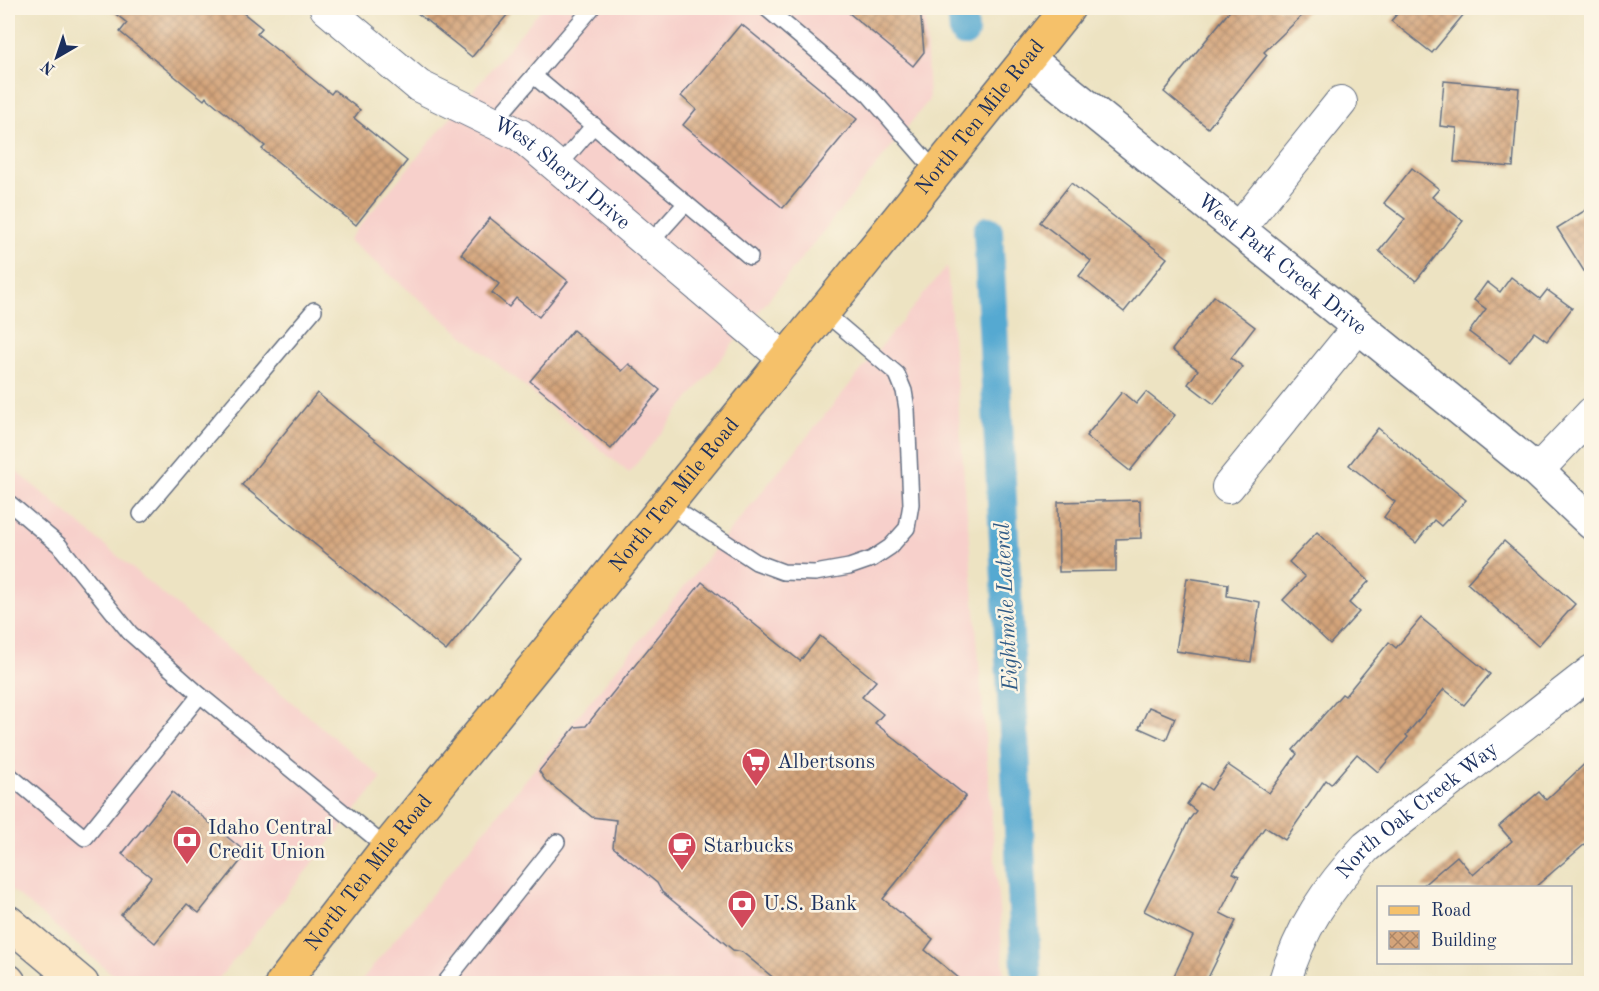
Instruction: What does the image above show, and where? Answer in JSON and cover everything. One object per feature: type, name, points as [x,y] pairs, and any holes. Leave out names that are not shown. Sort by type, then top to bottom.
[{"type":"main road","name":"North Ten Mile Road","points":[[282,984],[387,848],[824,312],[1068,8]]},
{"type":"main road","points":[[8,922],[82,984]]},
{"type":"street","name":"West Sheryl Drive","points":[[345,14],[419,86],[520,135],[785,359]]},
{"type":"street","name":"West Park Creek Drive","points":[[1027,58],[1537,471],[1592,523]]},
{"type":"street","points":[[1239,229],[1341,102]]},
{"type":"street","points":[[1228,487],[1359,326]]},
{"type":"street","points":[[1537,471],[1592,413]]},
{"type":"street","name":"North Oak Creek Way","points":[[1284,984],[1303,933],[1320,902],[1366,847],[1592,671]]},
{"type":"lane","points":[[494,122],[592,8]]},
{"type":"lane","points":[[766,8],[869,95],[936,172]]},
{"type":"lane","points":[[534,76],[750,257]]},
{"type":"lane","points":[[558,167],[594,125]]},
{"type":"lane","points":[[649,244],[686,203]]},
{"type":"lane","points":[[141,514],[314,310]]},
{"type":"lane","points":[[668,504],[756,562],[783,572],[815,573],[864,562],[890,547],[907,528],[911,504],[907,409],[904,391],[897,374],[824,312]]},
{"type":"lane","points":[[8,502],[59,545],[130,633],[200,695],[387,848]]},
{"type":"lane","points":[[8,774],[85,838],[200,695]]},
{"type":"lane","points":[[444,984],[557,842]]},
{"type":"shaded area","points":[[542,8],[925,8],[929,100],[629,473],[348,240]]},
{"type":"shaded area","points":[[947,266],[1005,983],[359,983]]},
{"type":"shaded area","points":[[8,464],[382,778],[215,983],[123,983],[8,887]]},
{"type":"building","points":[[108,8],[237,8],[262,28],[257,34],[331,94],[334,90],[360,110],[354,118],[407,161],[356,225],[262,149],[265,146],[206,97],[204,100],[120,32],[127,23]]},
{"type":"building","points":[[411,8],[513,8],[472,57]]},
{"type":"building","points":[[843,8],[920,8],[924,52],[913,66]]},
{"type":"building","points":[[1232,8],[1310,8],[1264,52],[1267,55],[1208,128],[1164,92]]},
{"type":"building","points":[[1402,8],[1469,8],[1432,53],[1391,21]]},
{"type":"building","points":[[741,24],[857,119],[783,208],[683,125],[696,109],[681,96]]},
{"type":"building","points":[[1444,81],[1519,88],[1513,167],[1454,162],[1457,128],[1440,126]]},
{"type":"building","points":[[1412,168],[1439,189],[1432,197],[1463,221],[1416,281],[1379,251],[1405,219],[1384,203]]},
{"type":"building","points":[[1071,183],[1167,258],[1124,312],[1079,276],[1091,261],[1040,222]]},
{"type":"building","points":[[1592,206],[1592,284],[1557,228]]},
{"type":"building","points":[[490,218],[568,281],[539,317],[516,298],[509,307],[492,293],[499,284],[461,254]]},
{"type":"building","points":[[1511,277],[1540,299],[1547,290],[1572,308],[1547,341],[1534,332],[1510,363],[1469,332],[1486,309],[1474,300],[1487,282],[1500,292]]},
{"type":"building","points":[[1214,296],[1255,327],[1231,358],[1243,367],[1214,404],[1188,384],[1198,370],[1172,350]]},
{"type":"building","points":[[573,330],[622,371],[629,364],[660,390],[611,449],[530,381]]},
{"type":"building","points":[[1122,392],[1136,404],[1146,392],[1175,415],[1130,471],[1086,436]]},
{"type":"building","points":[[317,393],[521,559],[446,651],[242,485]]},
{"type":"building","points":[[1378,428],[1466,500],[1441,526],[1434,520],[1416,543],[1384,517],[1395,502],[1349,465]]},
{"type":"building","points":[[1140,500],[1141,538],[1116,539],[1116,571],[1059,572],[1058,502]]},
{"type":"building","points":[[1317,532],[1369,581],[1349,603],[1359,612],[1330,644],[1283,600],[1305,577],[1289,562]]},
{"type":"building","points":[[1504,541],[1575,604],[1538,646],[1467,583]]},
{"type":"building","points":[[1187,578],[1228,584],[1227,596],[1260,602],[1251,662],[1176,651]]},
{"type":"building","name":"Albertsons","points":[[702,582],[800,661],[820,636],[876,681],[862,697],[883,714],[875,723],[966,796],[883,899],[933,939],[925,950],[966,984],[781,984],[742,952],[733,950],[662,892],[657,883],[613,847],[616,820],[592,817],[545,780],[539,771],[575,727],[586,726]]},
{"type":"building","points":[[1421,618],[1490,674],[1464,705],[1444,689],[1378,772],[1357,754],[1331,784],[1326,780],[1285,840],[1265,827],[1233,873],[1239,876],[1220,913],[1236,921],[1205,984],[1170,984],[1193,936],[1144,911],[1189,820],[1196,811],[1187,804],[1201,783],[1211,790],[1228,765],[1269,793],[1297,754],[1293,750],[1342,694],[1345,696],[1389,642],[1396,648]]},
{"type":"building","points":[[1149,707],[1175,718],[1166,740],[1139,728]]},
{"type":"building","points":[[1592,757],[1592,838],[1536,886],[1422,886],[1457,856],[1473,875],[1512,841],[1499,826],[1539,792],[1546,800]]},
{"type":"building","name":"Idaho Central Credit Union","points":[[172,792],[247,853],[199,913],[187,904],[155,943],[121,915],[151,877],[122,854]]},
{"type":"waterway","name":"Eightmile Lateral","points":[[962,8],[964,32]]},
{"type":"waterway","name":"Eightmile Lateral","points":[[988,231],[1027,984]]},
{"type":"place","name":"Albertsons","points":[[756,788]]},
{"type":"place","name":"Idaho Central Credit Union","points":[[187,866]]},
{"type":"place","name":"Starbucks","points":[[682,872]]},
{"type":"place","name":"U.S. Bank","points":[[742,930]]}]
